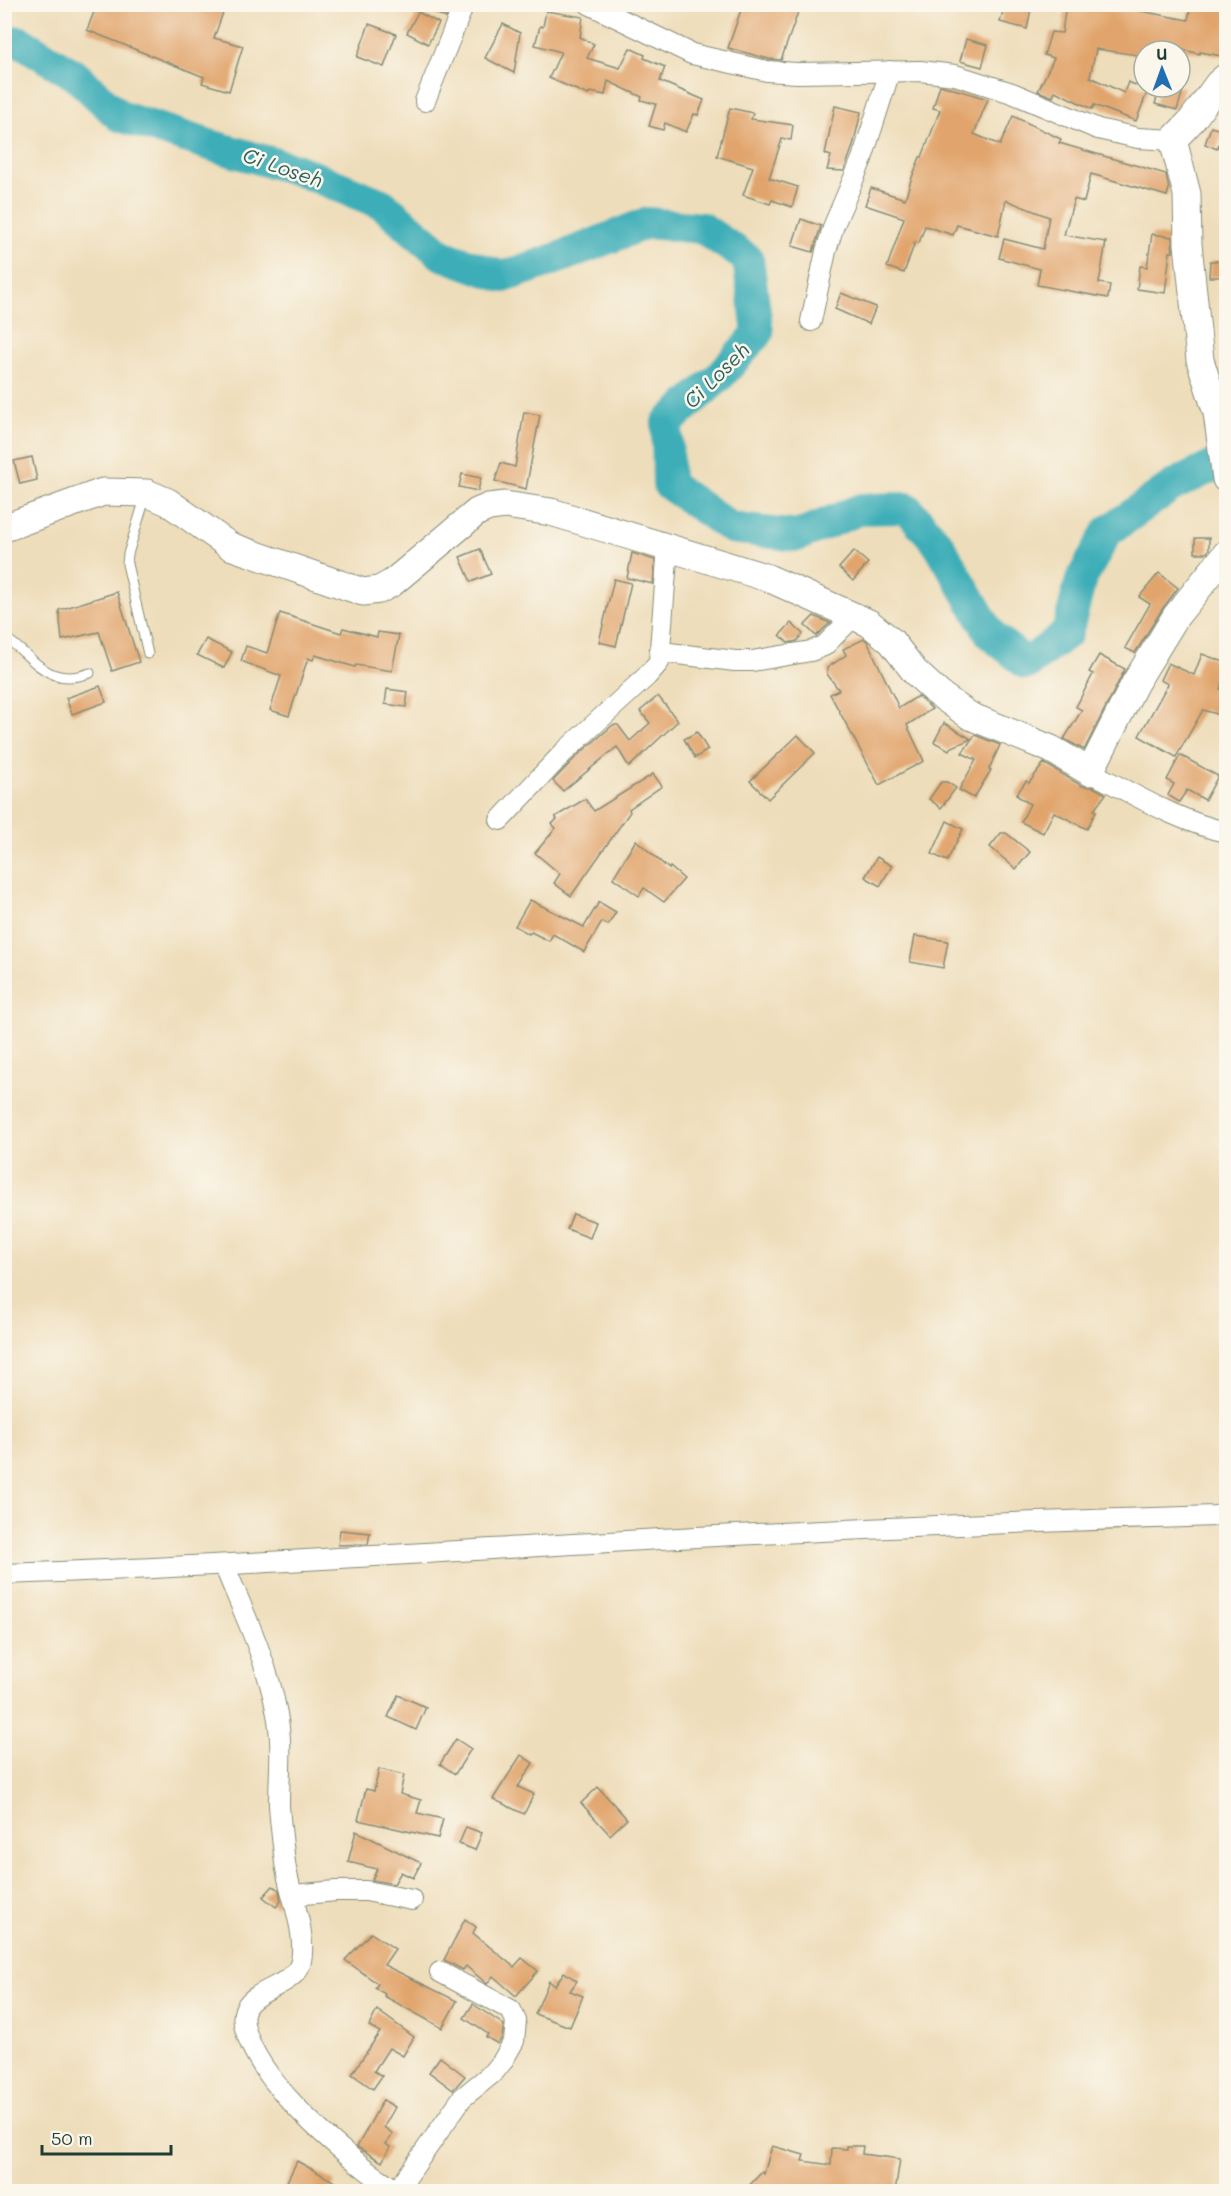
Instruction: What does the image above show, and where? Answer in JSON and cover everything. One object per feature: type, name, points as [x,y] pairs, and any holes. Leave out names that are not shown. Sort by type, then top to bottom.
[{"type":"street","points":[[425,101],[464,4]]},
{"type":"street","points":[[589,4],[692,54],[767,71],[797,73],[890,70],[954,75],[1012,93],[1098,129],[1138,138],[1173,140],[1192,120],[1218,84],[1227,77]]},
{"type":"street","points":[[811,321],[834,225],[862,159],[890,70]]},
{"type":"street","points":[[1173,140],[1187,194],[1188,244],[1200,360],[1217,414],[1226,474]]},
{"type":"street","points":[[4,528],[103,492],[147,493],[168,502],[230,546],[363,592],[379,590],[392,583],[477,512],[489,507],[505,505],[551,512],[768,578],[869,623],[891,641],[915,672],[939,694],[970,716],[1051,749],[1090,772],[1210,829],[1227,832]]},
{"type":"street","points":[[500,820],[564,752],[659,662],[668,546]]},
{"type":"street","points":[[1090,772],[1135,683],[1176,616],[1227,554]]},
{"type":"street","points":[[661,652],[752,661],[811,651],[824,646],[854,616]]},
{"type":"street","points":[[4,1574],[686,1538],[1227,1514]]},
{"type":"street","points":[[224,1564],[250,1628],[277,1713],[280,1741],[280,1815],[286,1866],[299,1918],[301,1961],[298,1970],[290,1977],[254,1997],[247,2005],[243,2016],[244,2025],[257,2055],[301,2114],[372,2174],[397,2191],[462,2098],[494,2072],[514,2041],[516,2021],[511,2010],[440,1972]]},
{"type":"street","points":[[294,1896],[336,1891],[366,1891],[412,1900]]},
{"type":"lane","points":[[147,493],[128,554],[128,564],[148,654]]},
{"type":"lane","points":[[4,637],[20,648],[41,668],[56,677],[76,678],[90,673]]},
{"type":"building","points":[[97,4],[226,4],[214,38],[243,46],[229,91],[202,83],[204,77],[87,30]]},
{"type":"building","points":[[416,4],[451,4],[446,18]]},
{"type":"building","points":[[743,4],[764,4],[779,10],[780,4],[801,4],[781,60],[728,48]]},
{"type":"building","points":[[1005,4],[1032,4],[1027,29],[1000,22]]},
{"type":"building","points":[[1066,4],[1140,4],[1140,11],[1188,20],[1191,4],[1227,4],[1227,57],[1192,52],[1192,39],[1132,39],[1132,54],[1096,49],[1090,77],[1124,93],[1128,82],[1132,84],[1132,99],[1145,99],[1136,121],[1094,105],[1092,109],[1055,91],[1053,97],[1038,91],[1054,58],[1044,55],[1051,32],[1062,33]]},
{"type":"building","points":[[546,11],[583,17],[580,37],[594,44],[587,58],[620,68],[630,48],[645,55],[644,58],[665,67],[660,81],[704,100],[698,115],[694,114],[686,132],[665,123],[663,130],[649,126],[656,104],[641,100],[642,97],[608,81],[605,95],[590,92],[588,95],[549,78],[561,52],[535,45],[540,26],[543,27]]},
{"type":"building","points":[[418,12],[439,23],[428,44],[407,33]]},
{"type":"building","points":[[369,24],[396,34],[384,67],[357,57]]},
{"type":"building","points":[[503,24],[520,33],[514,73],[485,58]]},
{"type":"building","points":[[966,39],[988,45],[982,67],[960,61]]},
{"type":"building","points":[[940,85],[988,99],[974,134],[1000,145],[1013,116],[1061,139],[1059,143],[1166,174],[1169,189],[1167,196],[1091,174],[1084,202],[1074,199],[1064,235],[1106,242],[1099,283],[1110,285],[1108,298],[1037,285],[1040,269],[999,258],[1004,239],[1043,249],[1049,217],[1006,200],[998,236],[957,225],[953,235],[925,226],[919,243],[915,242],[904,273],[887,267],[904,218],[865,205],[871,188],[905,199],[940,110],[933,108]]},
{"type":"building","points":[[1156,99],[1180,99],[1177,110],[1155,104]]},
{"type":"building","points":[[835,106],[861,112],[844,171],[827,170],[831,156],[825,154]]},
{"type":"building","points":[[730,108],[753,113],[751,119],[793,125],[791,140],[782,139],[769,178],[798,187],[792,207],[772,200],[770,204],[743,195],[753,167],[717,156]]},
{"type":"building","points":[[1211,127],[1224,131],[1217,149],[1205,144]]},
{"type":"building","points":[[801,219],[821,226],[813,252],[792,246]]},
{"type":"building","points":[[1152,234],[1172,237],[1173,252],[1170,252],[1165,293],[1137,289],[1140,266],[1147,267]]},
{"type":"building","points":[[1210,261],[1227,261],[1227,277],[1209,277]]},
{"type":"building","points":[[841,293],[876,307],[869,324],[835,309]]},
{"type":"building","points":[[524,412],[540,415],[526,489],[495,481],[501,463],[515,467]]},
{"type":"building","points":[[32,457],[37,480],[20,484],[14,461]]},
{"type":"building","points":[[462,474],[481,478],[478,491],[459,487]]},
{"type":"building","points":[[1195,538],[1209,538],[1207,553],[1195,553]]},
{"type":"building","points":[[480,549],[491,574],[471,582],[460,557]]},
{"type":"building","points":[[854,551],[868,563],[853,581],[839,568]]},
{"type":"building","points":[[632,553],[655,560],[653,584],[627,578]]},
{"type":"building","points":[[1159,573],[1178,588],[1135,653],[1125,648],[1150,604],[1139,597]]},
{"type":"building","points":[[614,579],[631,583],[616,646],[599,642]]},
{"type":"building","points":[[117,592],[139,662],[112,671],[99,632],[62,640],[59,610]]},
{"type":"building","points":[[280,613],[341,633],[343,628],[377,637],[378,632],[399,635],[392,671],[356,665],[355,667],[315,655],[313,660],[308,658],[289,716],[270,710],[281,676],[241,661],[246,646],[267,653]]},
{"type":"building","points":[[814,616],[830,623],[816,636],[805,625]]},
{"type":"building","points":[[791,623],[803,634],[797,641],[788,643],[780,635]]},
{"type":"building","points":[[206,639],[232,652],[224,668],[197,655]]},
{"type":"building","points":[[864,639],[899,708],[918,696],[932,709],[907,725],[924,761],[879,785],[830,694],[839,690],[827,674],[827,668],[846,655],[843,649]]},
{"type":"building","points":[[1202,654],[1227,663],[1227,672],[1220,689],[1227,691],[1227,717],[1203,710],[1176,757],[1139,736],[1168,684],[1160,680],[1168,663],[1194,675]]},
{"type":"building","points":[[1099,655],[1125,669],[1084,750],[1064,739],[1082,710],[1076,707],[1093,674],[1089,672]]},
{"type":"building","points":[[100,686],[106,702],[72,714],[66,698]]},
{"type":"building","points":[[387,689],[408,692],[406,707],[385,704]]},
{"type":"building","points":[[658,696],[678,721],[629,767],[617,747],[563,791],[553,781],[578,755],[613,725],[618,725],[630,741],[650,723],[640,711]]},
{"type":"building","points":[[944,723],[971,739],[949,750],[934,742]]},
{"type":"building","points":[[697,732],[708,750],[695,758],[684,739]]},
{"type":"building","points":[[798,735],[815,753],[768,799],[750,781]]},
{"type":"building","points":[[975,735],[1000,745],[989,769],[991,770],[974,798],[959,790],[976,760],[962,753]]},
{"type":"building","points":[[1180,755],[1218,776],[1205,800],[1187,790],[1179,802],[1168,795],[1174,784],[1167,780]]},
{"type":"building","points":[[1044,763],[1082,786],[1093,787],[1106,794],[1094,810],[1096,811],[1087,829],[1054,812],[1043,833],[1021,822],[1030,804],[1016,795],[1026,781],[1029,783]]},
{"type":"building","points":[[653,774],[662,786],[629,809],[630,812],[571,896],[554,883],[560,874],[535,853],[556,828],[552,824],[557,819],[555,817],[585,799],[594,811]]},
{"type":"building","points":[[941,782],[947,782],[956,788],[941,808],[929,799]]},
{"type":"building","points":[[947,821],[963,829],[947,861],[932,854]]},
{"type":"building","points":[[1001,833],[1006,833],[1030,852],[1016,869],[990,847]]},
{"type":"building","points":[[636,840],[684,879],[664,902],[644,888],[639,896],[613,878]]},
{"type":"building","points":[[877,857],[892,866],[880,886],[865,877]]},
{"type":"building","points":[[530,900],[584,927],[599,902],[616,912],[608,925],[602,922],[584,952],[553,934],[549,941],[515,926]]},
{"type":"building","points":[[915,936],[948,941],[943,968],[910,962]]},
{"type":"building","points":[[573,1214],[596,1222],[590,1238],[567,1229]]},
{"type":"building","points":[[340,1530],[370,1533],[368,1544],[338,1545]]},
{"type":"building","points":[[398,1695],[426,1707],[416,1730],[388,1717]]},
{"type":"building","points":[[456,1739],[471,1749],[455,1774],[440,1764]]},
{"type":"building","points":[[521,1755],[533,1763],[518,1787],[534,1794],[524,1814],[493,1799]]},
{"type":"building","points":[[379,1769],[404,1775],[400,1794],[421,1800],[417,1813],[443,1819],[438,1838],[358,1820],[366,1789],[374,1791]]},
{"type":"building","points":[[598,1787],[627,1819],[610,1835],[581,1803]]},
{"type":"building","points":[[466,1827],[482,1833],[475,1850],[459,1844]]},
{"type":"building","points":[[356,1831],[421,1863],[413,1878],[401,1872],[394,1884],[372,1880],[377,1869],[348,1862]]},
{"type":"building","points":[[273,1886],[279,1890],[281,1901],[276,1907],[263,1897]]},
{"type":"building","points":[[465,1919],[476,1927],[473,1933],[514,1967],[522,1958],[538,1971],[516,1996],[493,1976],[487,1984],[466,1966],[463,1970],[444,1960]]},
{"type":"building","points":[[371,1933],[395,1949],[384,1965],[457,2001],[442,2028],[384,1996],[385,1994],[375,1988],[378,1984],[345,1960]]},
{"type":"building","points":[[564,1972],[577,1981],[570,1991],[583,1996],[570,2027],[535,2014],[549,1981],[555,1986]]},
{"type":"building","points":[[473,2004],[504,2025],[498,2044],[486,2037],[488,2034],[464,2018]]},
{"type":"building","points":[[377,2010],[414,2037],[403,2056],[389,2048],[374,2071],[382,2076],[373,2089],[352,2074],[380,2032],[369,2026]]},
{"type":"building","points":[[440,2057],[465,2076],[453,2090],[429,2072]]},
{"type":"building","points":[[383,2100],[395,2107],[384,2127],[393,2134],[386,2144],[390,2147],[382,2162],[357,2147]]},
{"type":"building","points":[[772,2146],[804,2155],[802,2161],[831,2165],[832,2148],[847,2149],[847,2146],[863,2146],[862,2154],[900,2159],[895,2192],[743,2192],[762,2172],[764,2174]]},
{"type":"building","points":[[297,2161],[335,2182],[330,2192],[282,2192]]},
{"type":"waterway","name":"Ci Loseh","points":[[4,40],[21,42],[76,76],[119,116],[298,170],[382,204],[442,255],[503,277],[647,223],[702,228],[748,259],[758,333],[719,377],[667,423],[668,484],[731,528],[797,536],[861,509],[907,508],[939,545],[991,635],[1027,664],[1067,633],[1081,580],[1107,532],[1172,486],[1226,460]]}]
